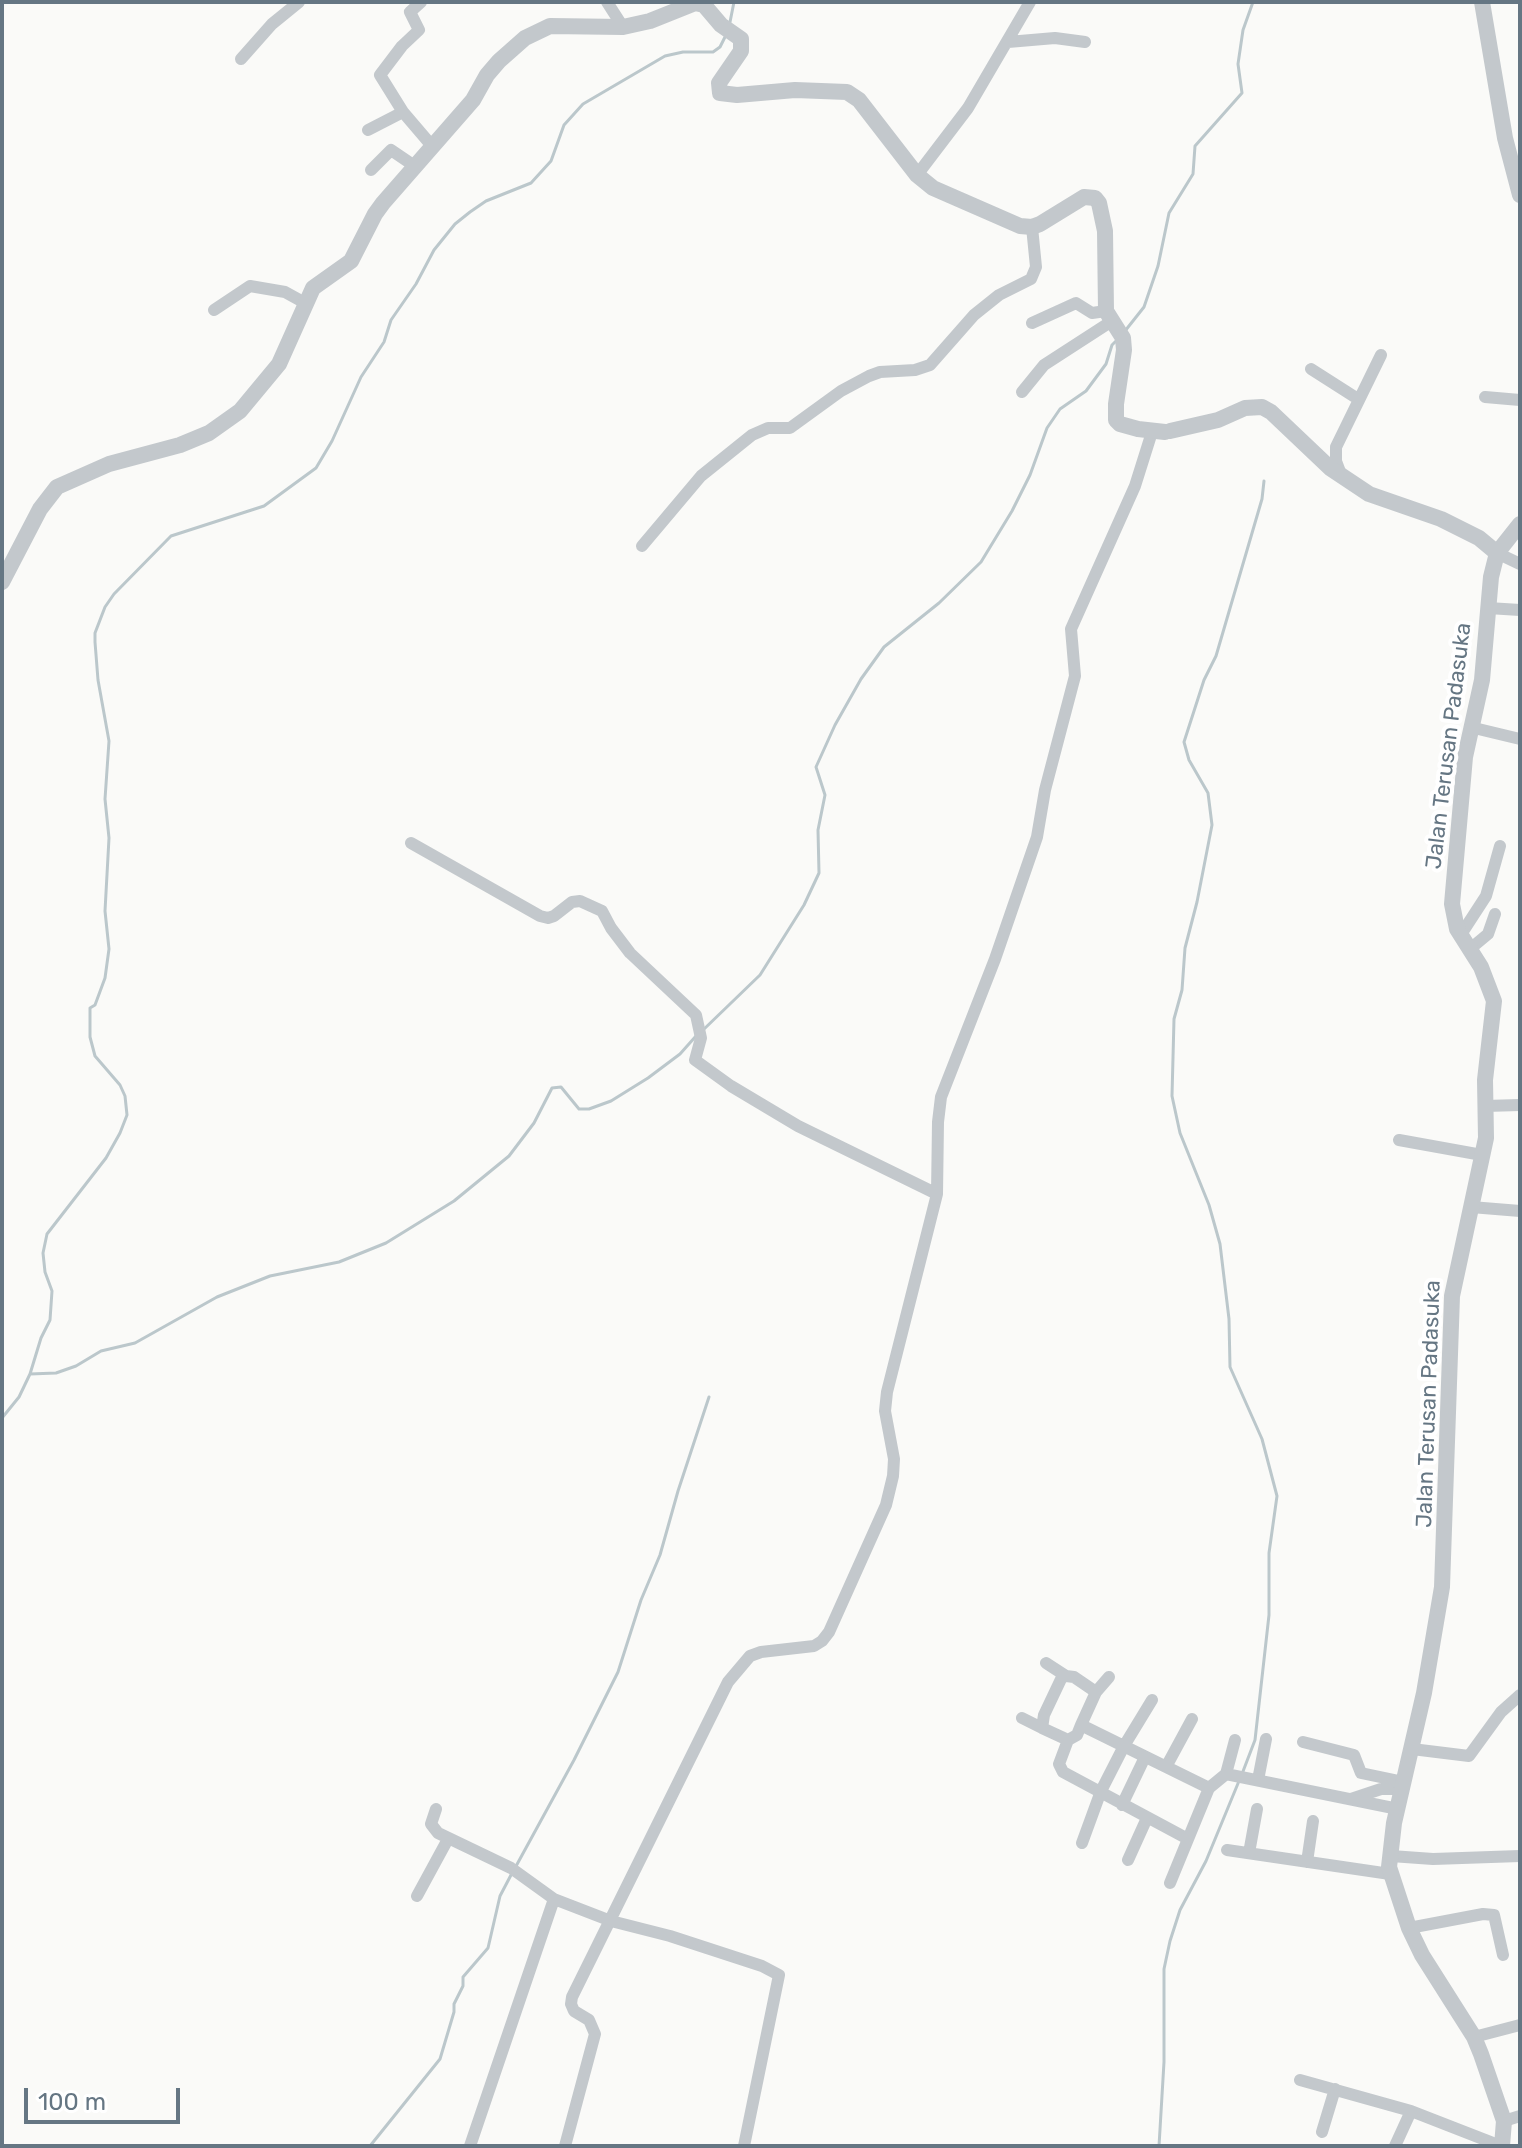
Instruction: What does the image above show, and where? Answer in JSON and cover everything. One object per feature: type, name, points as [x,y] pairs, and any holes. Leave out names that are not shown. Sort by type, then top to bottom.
[{"type":"street","points":[[241,59],[272,24],[299,2]]},
{"type":"street","points":[[421,2],[410,12],[419,30],[380,75],[403,112],[432,146]]},
{"type":"street","points":[[607,2],[623,27]]},
{"type":"street","points":[[917,175],[968,108],[1030,2]]},
{"type":"street","points":[[1482,2],[1498,104],[1520,195]]},
{"type":"street","points":[[2,582],[40,509],[57,487],[109,464],[180,445],[209,433],[240,411],[279,364],[305,303],[319,282],[351,261],[375,214],[473,100],[487,75],[525,38],[550,26],[623,27],[650,21],[695,3],[704,5],[721,25],[736,34],[742,45],[719,83],[720,93],[737,95],[795,90],[847,92],[859,100],[917,175],[933,188],[1011,223],[1032,227],[1084,197],[1095,198],[1105,231],[1109,316],[1123,338],[1116,404],[1116,420],[1120,424],[1162,431],[1218,420],[1245,408],[1262,407],[1342,477],[1369,494],[1455,525],[1479,538],[1497,553],[1520,564]]},
{"type":"street","points":[[1008,42],[1055,38],[1085,42]]},
{"type":"street","points":[[368,130],[403,112]]},
{"type":"street","points":[[371,170],[391,150],[416,167]]},
{"type":"street","points":[[642,546],[701,476],[752,435],[768,428],[790,428],[841,391],[869,376],[930,365],[974,315],[999,295],[1031,279],[1036,267],[1032,227]]},
{"type":"street","points":[[214,310],[250,286],[285,292],[305,303]]},
{"type":"street","points":[[1032,323],[1076,303],[1092,313],[1109,316]]},
{"type":"street","points":[[1022,392],[1044,365],[1109,316]]},
{"type":"street","points":[[1342,477],[1336,461],[1336,447],[1381,355]]},
{"type":"street","points":[[1311,369],[1358,399]]},
{"type":"street","points":[[1485,397],[1520,400]]},
{"type":"street","points":[[565,2146],[595,2034],[589,2020],[574,2011],[571,2001],[728,1682],[750,1656],[814,1646],[822,1641],[829,1632],[886,1505],[894,1459],[885,1411],[887,1392],[937,1194],[941,1097],[995,959],[1037,837],[1045,790],[1075,676],[1071,629],[1162,431]]},
{"type":"street","points":[[1497,553],[1520,524]]},
{"type":"street","name":"Jalan Terusan Padasuka","points":[[1497,553],[1488,608],[1482,680],[1470,727],[1452,904],[1465,942],[1487,977],[1494,1001],[1485,1080],[1486,1138],[1452,1303],[1442,1587],[1398,1809],[1390,1874],[1422,1955],[1474,2037],[1512,2118],[1501,2146]]},
{"type":"street","points":[[1488,608],[1520,610]]},
{"type":"street","points":[[1470,727],[1520,739]]},
{"type":"street","points":[[411,843],[540,916],[554,916],[572,902],[580,901],[602,911],[630,953],[696,1015],[701,1038],[695,1060],[775,1114],[937,1194]]},
{"type":"street","points":[[1465,942],[1486,896],[1500,846]]},
{"type":"street","points":[[1465,942],[1488,934],[1495,914]]},
{"type":"street","points":[[1485,1106],[1520,1105]]},
{"type":"street","points":[[1399,1140],[1482,1155]]},
{"type":"street","points":[[1471,1207],[1520,1211]]},
{"type":"street","points":[[1046,1663],[1096,1692]]},
{"type":"street","points":[[1042,1728],[1044,1715],[1062,1677],[1066,1676]]},
{"type":"street","points":[[1109,1677],[1096,1692],[1077,1735],[1068,1740],[1060,1769],[1188,1839]]},
{"type":"street","points":[[1412,1749],[1469,1756],[1501,1712],[1520,1695]]},
{"type":"street","points":[[1082,1843],[1101,1791],[1152,1700]]},
{"type":"street","points":[[1022,1718],[1068,1740]]},
{"type":"street","points":[[1166,1767],[1192,1719]]},
{"type":"street","points":[[1081,1725],[1209,1788]]},
{"type":"street","points":[[1258,1780],[1266,1739]]},
{"type":"street","points":[[1170,1883],[1209,1788],[1226,1774],[1235,1740]]},
{"type":"street","points":[[1303,1742],[1354,1755],[1361,1773],[1403,1785]]},
{"type":"street","points":[[1122,1805],[1145,1757]]},
{"type":"street","points":[[1226,1774],[1398,1809]]},
{"type":"street","points":[[1348,1800],[1403,1785]]},
{"type":"street","points":[[436,1809],[431,1824],[448,1839],[511,1868],[554,1899],[611,1921],[670,1936],[762,1966],[779,1975],[744,2146]]},
{"type":"street","points":[[1249,1853],[1257,1809]]},
{"type":"street","points":[[1128,1860],[1147,1818]]},
{"type":"street","points":[[1307,1862],[1313,1821]]},
{"type":"street","points":[[417,1896],[448,1839]]},
{"type":"street","points":[[1227,1850],[1390,1874]]},
{"type":"street","points":[[1391,1856],[1433,1859],[1520,1856]]},
{"type":"street","points":[[470,2146],[554,1899]]},
{"type":"street","points":[[1409,1928],[1483,1914],[1494,1915],[1503,1955]]},
{"type":"street","points":[[1474,2037],[1520,2025]]},
{"type":"street","points":[[1300,2080],[1411,2111],[1501,2146]]},
{"type":"street","points":[[1322,2132],[1335,2089]]},
{"type":"street","points":[[1395,2146],[1411,2111]]},
{"type":"waterway","points":[[730,22],[734,2]]},
{"type":"waterway","points":[[1125,331],[1144,307],[1158,266],[1169,213],[1193,174],[1195,146],[1242,93],[1238,64],[1243,30],[1253,2]]},
{"type":"waterway","points":[[2,1418],[19,1397],[50,1320],[52,1291],[45,1272],[43,1253],[47,1234],[106,1158],[127,1115],[120,1085],[95,1056],[90,1037],[90,1008],[95,1005],[105,978],[109,949],[105,911],[109,838],[105,799],[109,741],[95,642],[95,633],[105,607],[171,536],[264,506],[316,468],[361,377],[384,342],[391,320],[416,284],[434,250],[455,224],[470,212],[486,201],[531,183],[551,161],[564,125],[583,104],[665,56],[683,52],[713,52],[725,37]]},
{"type":"waterway","points":[[702,1031],[760,975],[804,905],[819,873],[818,830],[825,795],[816,767],[861,679],[884,647],[939,603],[981,562],[1030,475],[1047,428],[1060,409],[1086,391],[1106,364],[1112,345],[1117,340]]},
{"type":"waterway","points":[[1242,1774],[1255,1740],[1269,1615],[1269,1553],[1277,1496],[1262,1439],[1230,1367],[1229,1319],[1220,1244],[1209,1205],[1180,1133],[1172,1096],[1174,1019],[1182,990],[1185,948],[1212,825],[1208,793],[1189,760],[1184,742],[1204,680],[1216,656],[1262,499],[1264,481]]},
{"type":"waterway","points":[[30,1374],[56,1373],[76,1366],[101,1351],[135,1343],[217,1297],[270,1276],[339,1262],[386,1243],[454,1201],[509,1156],[534,1123],[552,1088],[561,1087],[579,1109],[589,1109],[611,1101],[648,1078],[680,1054],[696,1036]]},
{"type":"waterway","points":[[515,1868],[618,1672],[641,1600],[660,1555],[709,1397]]},
{"type":"waterway","points":[[1159,2146],[1164,2062],[1164,1969],[1170,1941],[1180,1910],[1206,1861],[1239,1781]]},
{"type":"waterway","points":[[370,2146],[440,2059],[454,2004],[463,1986],[463,1977],[488,1948],[500,1896],[511,1875]]}]
